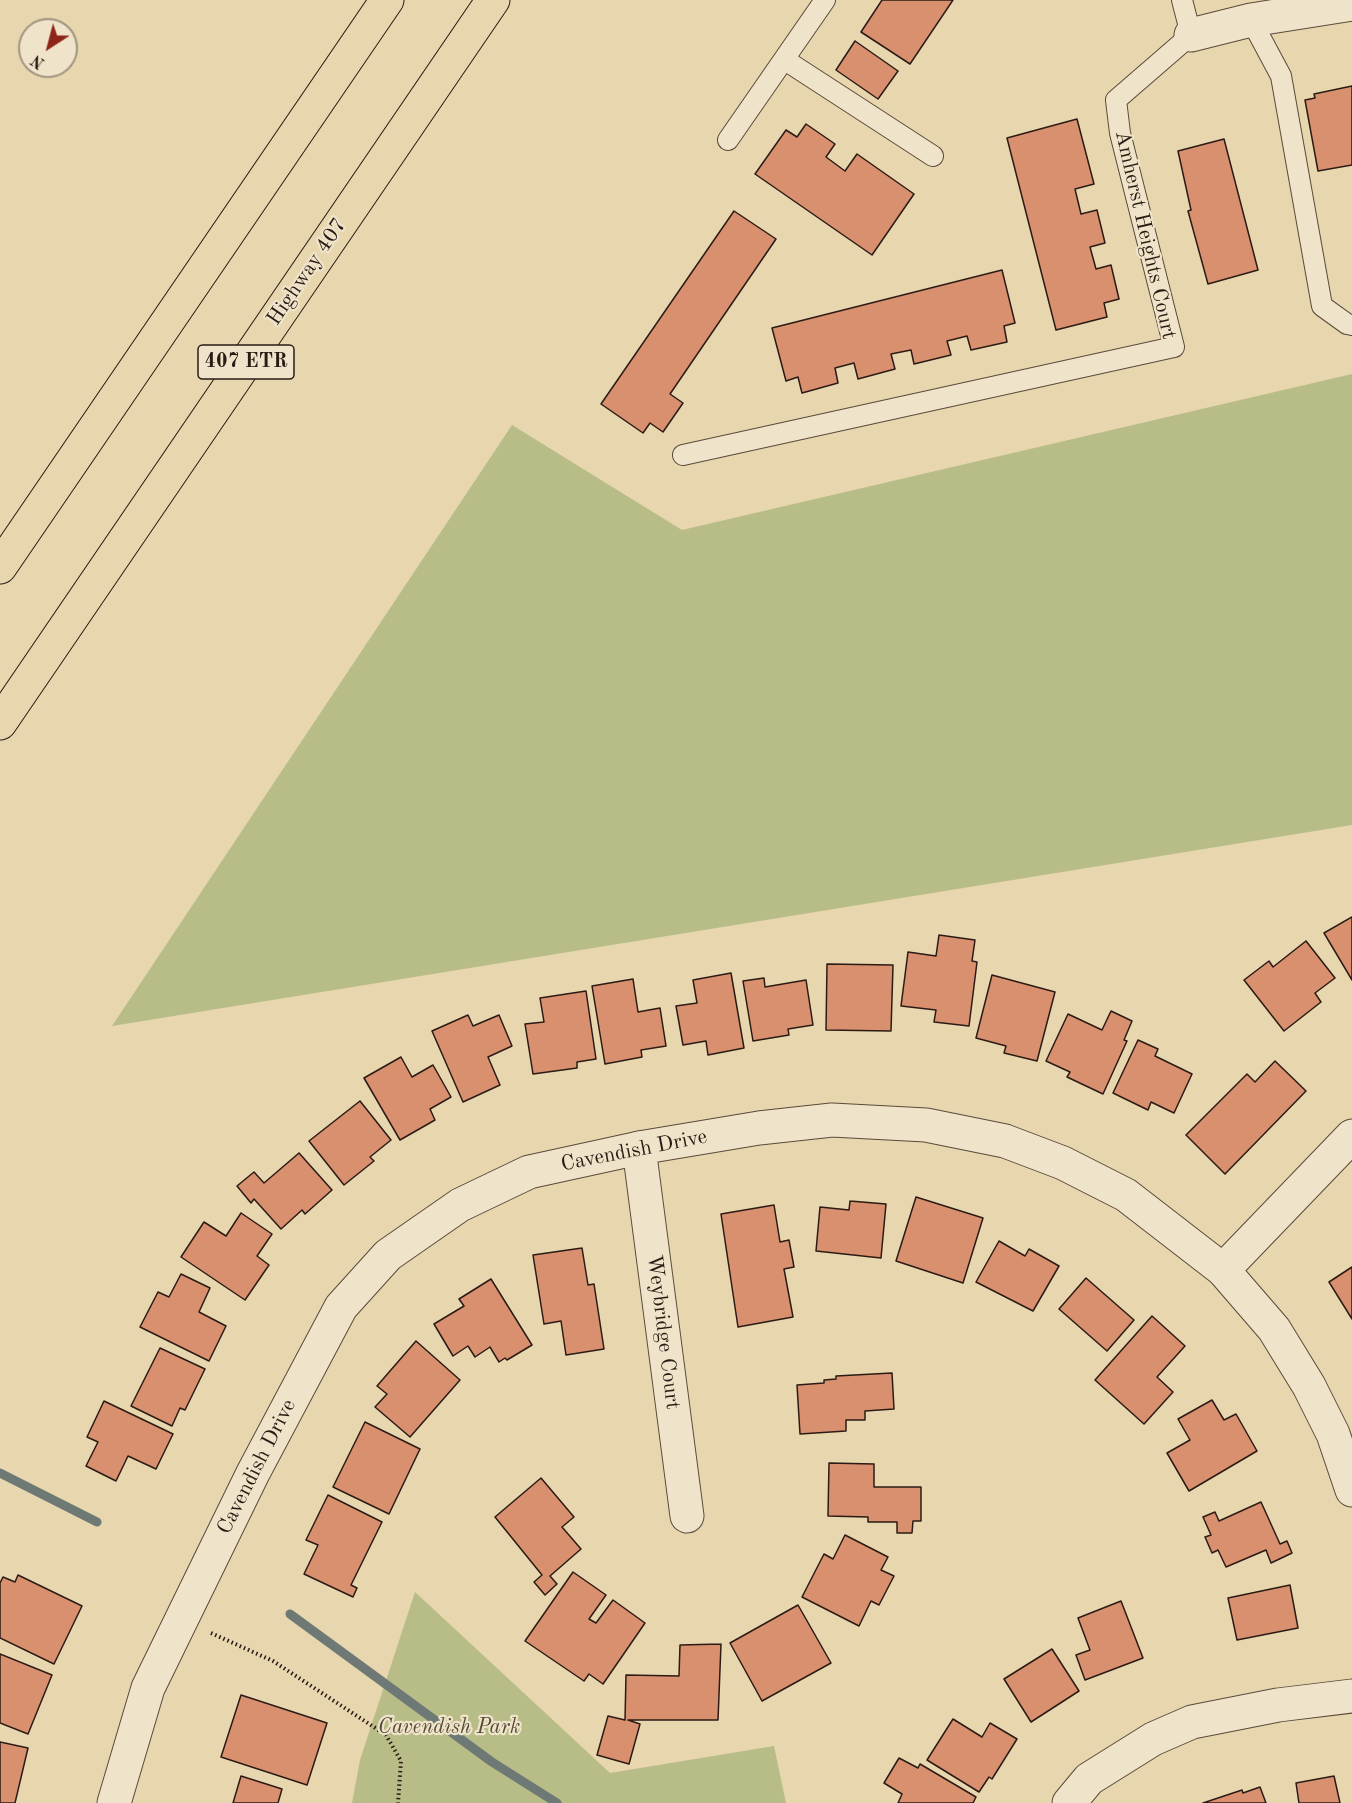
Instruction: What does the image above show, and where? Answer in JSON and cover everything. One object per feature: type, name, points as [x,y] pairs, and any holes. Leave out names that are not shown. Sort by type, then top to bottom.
[{"type":"highway","points":[[0,567],[387,0]]},
{"type":"highway","name":"Highway 407","points":[[0,723],[493,0]]},
{"type":"street","name":"Amherst Heights Court","points":[[1191,34],[1251,20],[1352,4]]},
{"type":"street","name":"Cavendish Drive","points":[[114,1803],[148,1688],[253,1473],[341,1307],[388,1255],[460,1205],[529,1172],[639,1148],[759,1128],[832,1120],[926,1125],[1005,1141],[1063,1163],[1126,1195],[1223,1270],[1274,1329],[1309,1386],[1333,1434],[1352,1490]]},
{"type":"street","points":[[1223,1270],[1352,1136]]},
{"type":"street","name":"Weybridge Court","points":[[639,1148],[687,1516]]},
{"type":"street","points":[[1069,1803],[1089,1779],[1154,1739],[1192,1722],[1278,1705],[1352,1696]]},
{"type":"lane","points":[[729,140],[825,0]]},
{"type":"lane","points":[[1182,0],[1191,34]]},
{"type":"lane","points":[[1251,20],[1281,76],[1322,306],[1347,324],[1352,325]]},
{"type":"lane","name":"Amherst Heights Court","points":[[682,455],[1174,347],[1120,133],[1116,100],[1191,34]]},
{"type":"lane","points":[[785,60],[933,156]]},
{"type":"path","points":[[182,1620],[273,1661],[386,1736],[401,1761],[398,1803]]},
{"type":"green space","points":[[1352,374],[1352,825],[112,1026],[512,425],[682,530]]},
{"type":"green space","name":"Cavendish Park","points":[[415,1592],[610,1773],[774,1746],[786,1803],[352,1803],[360,1760]]},
{"type":"building","points":[[882,0],[953,0],[910,64],[861,32]]},
{"type":"building","points":[[855,41],[898,71],[878,99],[836,70]]},
{"type":"building","points":[[1352,86],[1352,165],[1318,171],[1305,100],[1315,98],[1314,94]]},
{"type":"building","points":[[1077,119],[1094,184],[1075,189],[1081,214],[1097,210],[1105,243],[1090,247],[1096,269],[1111,265],[1119,299],[1104,303],[1107,317],[1056,330],[1007,138]]},
{"type":"building","points":[[806,124],[835,144],[826,157],[845,171],[857,154],[914,194],[872,255],[755,174],[786,130],[797,137]]},
{"type":"building","points":[[1224,139],[1258,270],[1208,284],[1188,211],[1191,210],[1178,151]]},
{"type":"building","points":[[734,211],[776,239],[670,394],[683,403],[663,432],[650,423],[643,433],[601,404]]},
{"type":"building","points":[[1002,270],[1015,323],[1004,326],[1007,342],[971,350],[967,336],[947,341],[951,355],[914,364],[911,350],[891,354],[895,369],[858,379],[854,363],[835,368],[838,383],[802,393],[798,377],[786,381],[772,328]]},
{"type":"building","points":[[1352,917],[1352,980],[1324,933]]},
{"type":"building","points":[[939,935],[975,940],[972,961],[977,962],[969,1026],[934,1022],[936,1010],[901,1006],[908,952],[936,956]]},
{"type":"building","points":[[1306,941],[1335,978],[1315,993],[1321,1002],[1284,1031],[1244,980],[1269,961],[1273,967]]},
{"type":"building","points":[[827,964],[893,965],[891,1031],[826,1030]]},
{"type":"building","points":[[731,973],[744,1048],[708,1055],[706,1041],[683,1045],[676,1006],[697,1003],[693,980]]},
{"type":"building","points":[[992,975],[1055,992],[1037,1061],[1004,1053],[1006,1046],[976,1038]]},
{"type":"building","points":[[764,978],[765,987],[806,980],[813,1025],[788,1029],[789,1035],[753,1041],[743,981]]},
{"type":"building","points":[[633,979],[638,1012],[660,1008],[666,1046],[641,1050],[642,1057],[605,1064],[592,986]]},
{"type":"building","points":[[586,991],[596,1059],[577,1062],[577,1068],[533,1074],[525,1024],[544,1022],[540,998]]},
{"type":"building","points":[[1111,1011],[1132,1021],[1124,1040],[1127,1041],[1103,1094],[1067,1077],[1070,1072],[1046,1061],[1068,1014],[1102,1030]]},
{"type":"building","points":[[468,1015],[473,1026],[499,1015],[512,1046],[488,1057],[500,1085],[463,1102],[432,1031]]},
{"type":"building","points":[[1138,1040],[1158,1049],[1155,1056],[1192,1074],[1174,1113],[1151,1102],[1148,1110],[1113,1093]]},
{"type":"building","points":[[401,1057],[412,1077],[433,1065],[451,1097],[430,1109],[435,1120],[400,1140],[364,1078]]},
{"type":"building","points":[[1275,1061],[1306,1091],[1225,1174],[1186,1135],[1247,1074],[1255,1082]]},
{"type":"building","points":[[360,1101],[391,1140],[370,1157],[374,1161],[344,1185],[309,1141]]},
{"type":"building","points":[[299,1153],[332,1190],[305,1214],[302,1210],[281,1229],[254,1199],[251,1203],[237,1186],[254,1172],[264,1183]]},
{"type":"building","points":[[916,1197],[983,1218],[963,1283],[896,1261]]},
{"type":"building","points":[[850,1201],[886,1204],[881,1258],[816,1251],[820,1207],[849,1210]]},
{"type":"building","points":[[774,1205],[780,1242],[789,1240],[794,1267],[784,1269],[793,1317],[738,1327],[721,1214]]},
{"type":"building","points":[[241,1213],[272,1234],[257,1256],[269,1265],[245,1300],[181,1257],[204,1222],[226,1236]]},
{"type":"building","points":[[999,1241],[1025,1256],[1029,1249],[1059,1266],[1033,1311],[976,1282]]},
{"type":"building","points":[[582,1248],[588,1285],[594,1284],[604,1349],[566,1355],[561,1321],[544,1324],[533,1255]]},
{"type":"building","points":[[1352,1267],[1352,1319],[1329,1282]]},
{"type":"building","points":[[181,1274],[210,1288],[199,1312],[226,1326],[209,1361],[140,1327],[158,1292],[169,1297]]},
{"type":"building","points":[[1086,1278],[1134,1320],[1107,1351],[1059,1309]]},
{"type":"building","points":[[491,1279],[532,1345],[507,1360],[505,1358],[499,1362],[490,1347],[475,1357],[468,1346],[453,1356],[434,1324],[464,1306],[459,1299]]},
{"type":"building","points":[[1152,1316],[1185,1346],[1157,1377],[1173,1392],[1144,1424],[1095,1380]]},
{"type":"building","points":[[416,1341],[460,1380],[410,1437],[375,1407],[387,1394],[377,1386]]},
{"type":"building","points":[[160,1348],[205,1369],[185,1410],[180,1408],[172,1426],[131,1406]]},
{"type":"building","points":[[892,1373],[894,1409],[865,1411],[865,1420],[846,1420],[846,1431],[800,1434],[797,1385],[824,1383],[824,1380],[836,1379],[836,1376]]},
{"type":"building","points":[[1212,1400],[1224,1420],[1236,1414],[1257,1451],[1189,1491],[1167,1453],[1190,1440],[1178,1419]]},
{"type":"building","points":[[104,1401],[173,1434],[156,1469],[128,1456],[116,1481],[86,1466],[98,1442],[87,1437]]},
{"type":"building","points":[[365,1422],[420,1449],[389,1514],[333,1487]]},
{"type":"building","points":[[829,1463],[874,1464],[874,1487],[921,1487],[921,1521],[913,1521],[912,1533],[897,1533],[897,1522],[868,1522],[868,1517],[828,1516]]},
{"type":"building","points":[[541,1478],[574,1517],[562,1527],[581,1549],[550,1576],[557,1584],[545,1595],[534,1582],[542,1575],[495,1517]]},
{"type":"building","points":[[328,1495],[382,1522],[351,1585],[357,1588],[353,1597],[304,1574],[318,1545],[306,1540]]},
{"type":"building","points":[[1261,1502],[1280,1544],[1287,1541],[1292,1553],[1271,1563],[1266,1550],[1226,1567],[1218,1550],[1212,1553],[1205,1537],[1211,1535],[1203,1517],[1215,1512],[1219,1521]]},
{"type":"building","points":[[845,1535],[888,1557],[881,1570],[894,1576],[879,1605],[871,1601],[859,1626],[802,1597],[824,1554],[833,1559]]},
{"type":"building","points":[[573,1572],[606,1595],[589,1619],[596,1623],[613,1600],[645,1623],[603,1684],[589,1674],[584,1681],[525,1641]]},
{"type":"building","points":[[18,1575],[82,1606],[54,1664],[0,1638],[0,1583],[3,1577],[15,1582]]},
{"type":"building","points":[[1290,1585],[1298,1628],[1237,1640],[1228,1598]]},
{"type":"building","points":[[1121,1601],[1143,1658],[1085,1680],[1076,1655],[1090,1650],[1078,1618]]},
{"type":"building","points":[[798,1605],[831,1663],[762,1701],[730,1643]]},
{"type":"building","points":[[721,1644],[718,1720],[628,1720],[640,1724],[629,1764],[597,1755],[608,1716],[625,1720],[626,1675],[679,1676],[680,1645]]},
{"type":"building","points":[[1052,1649],[1079,1691],[1031,1722],[1004,1679]]},
{"type":"building","points":[[0,1654],[52,1675],[28,1734],[0,1723]]},
{"type":"building","points":[[241,1695],[327,1723],[307,1785],[221,1757]]},
{"type":"building","points":[[953,1719],[982,1737],[990,1723],[1017,1739],[992,1779],[989,1777],[979,1792],[927,1760]]},
{"type":"building","points":[[0,1742],[28,1748],[15,1803],[0,1803]]},
{"type":"building","points":[[899,1758],[918,1768],[920,1764],[976,1797],[973,1803],[898,1803],[902,1794],[884,1783]]},
{"type":"building","points":[[241,1776],[282,1789],[278,1803],[233,1803]]},
{"type":"building","points":[[1334,1776],[1340,1803],[1299,1803],[1296,1783]]},
{"type":"building","points":[[1260,1787],[1266,1803],[1203,1803],[1242,1790],[1243,1793]]},
{"type":"waterway","points":[[0,1473],[97,1522]]},
{"type":"waterway","points":[[290,1614],[492,1762],[557,1803]]}]
